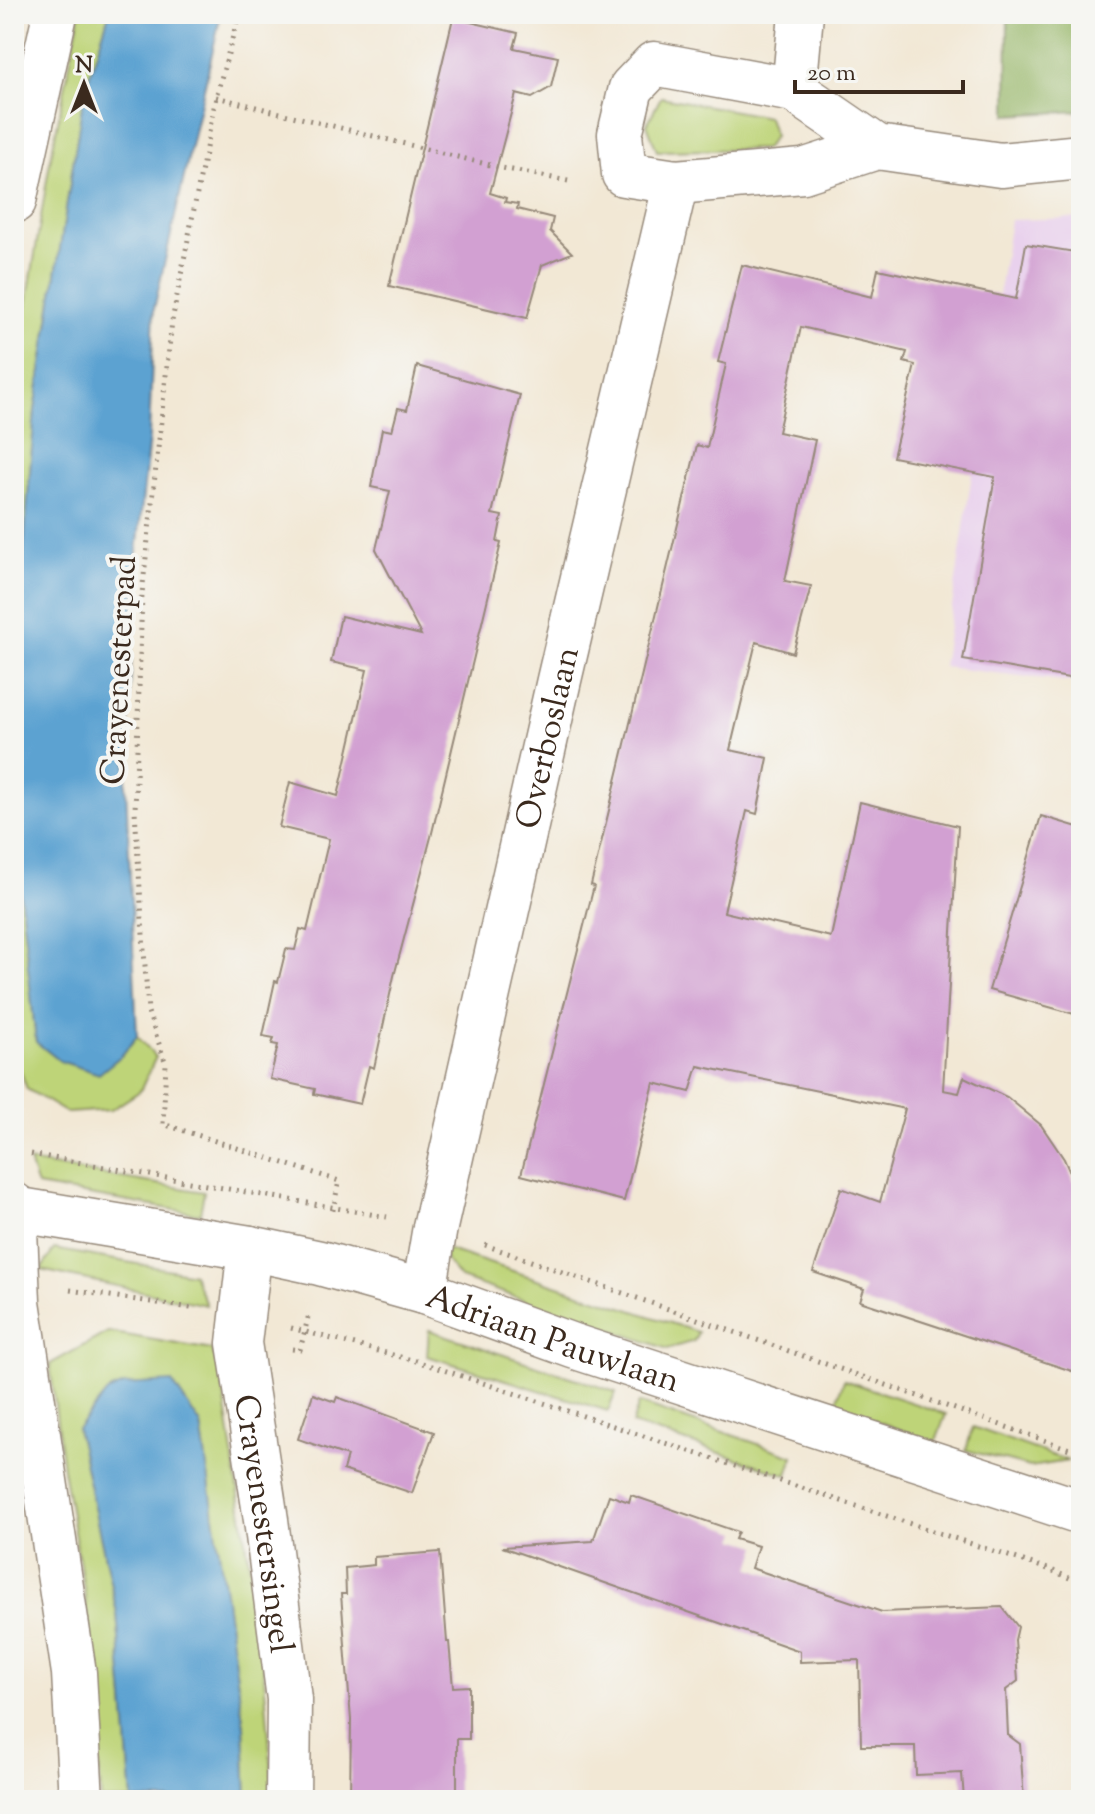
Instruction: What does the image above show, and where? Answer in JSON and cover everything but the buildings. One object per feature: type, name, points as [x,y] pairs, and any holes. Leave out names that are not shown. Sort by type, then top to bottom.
[{"type":"street","points":[[14,201],[55,14]]},
{"type":"street","points":[[794,90],[801,14]]},
{"type":"street","points":[[877,147],[803,171],[676,182],[624,174],[620,134],[631,88],[654,64],[794,90],[877,147],[1001,165],[1081,157]]},
{"type":"street","name":"Overboslaan","points":[[424,1292],[435,1227],[555,695],[676,182]]},
{"type":"street","points":[[14,1208],[18,1302],[74,1673],[81,1800]]},
{"type":"street","name":"Adriaan Pauwlaan","points":[[14,1208],[250,1248],[320,1263],[424,1292],[573,1346],[1081,1512]]},
{"type":"street","name":"Crayenestersingel","points":[[250,1248],[239,1343],[289,1699],[288,1800]]},
{"type":"path","name":"Crayenesterpad","points":[[239,14],[216,97],[172,321],[142,594],[135,811],[148,1012],[166,1064],[163,1124],[339,1181],[335,1206]]},
{"type":"path","points":[[216,97],[502,168],[577,183],[624,174]]},
{"type":"path","name":"Adriaan Pauwlaan","points":[[17,1281],[243,1317],[416,1361],[1051,1570],[1081,1583]]},
{"type":"shaded area","points":[[1081,218],[1081,683],[943,667],[1010,220]]},
{"type":"green space","points":[[80,14],[109,14],[84,93],[35,410],[14,737],[14,410],[24,322],[50,161]]},
{"type":"green space","points":[[1008,14],[1081,14],[1081,111],[1007,115]]},
{"type":"green space","points":[[661,97],[768,117],[774,136],[765,149],[657,151],[647,124]]},
{"type":"green space","points":[[14,835],[36,1042],[122,1055],[137,1036],[156,1057],[140,1091],[111,1110],[67,1113],[27,1089],[14,1052]]},
{"type":"green space","points":[[29,1162],[204,1192],[200,1214],[37,1186]]},
{"type":"green space","points":[[54,1249],[193,1274],[206,1305],[41,1270]]},
{"type":"green space","points":[[446,1249],[698,1332],[694,1341],[668,1349],[460,1278],[444,1258]]},
{"type":"green space","points":[[429,1330],[616,1392],[608,1411],[427,1356]]},
{"type":"green space","points":[[108,1332],[212,1350],[222,1380],[262,1650],[274,1800],[247,1800],[244,1726],[201,1425],[172,1382],[77,1429],[117,1613],[132,1800],[101,1800],[94,1672],[50,1364]]},
{"type":"green space","points":[[844,1380],[946,1414],[935,1443],[835,1405]]},
{"type":"green space","points":[[639,1403],[793,1456],[787,1475],[632,1424]]},
{"type":"green space","points":[[973,1427],[1068,1461],[1030,1467],[966,1450]]},
{"type":"water","points":[[109,14],[221,14],[154,309],[149,437],[135,571],[126,786],[137,1036],[122,1055],[99,1074],[60,1061],[36,1042],[14,835],[14,737],[35,410],[84,93]]},
{"type":"water","points":[[172,1382],[201,1425],[244,1726],[247,1800],[132,1800],[117,1613],[77,1429],[107,1392],[124,1385]]}]
